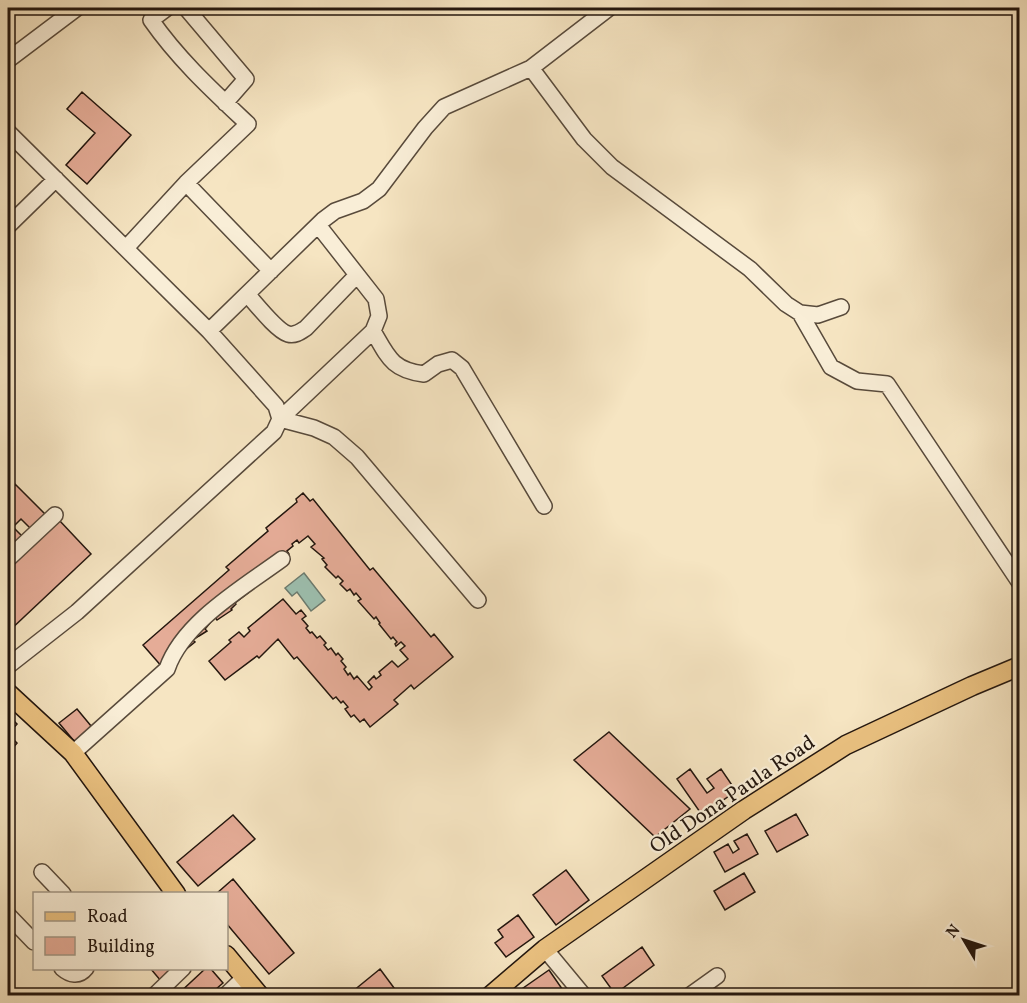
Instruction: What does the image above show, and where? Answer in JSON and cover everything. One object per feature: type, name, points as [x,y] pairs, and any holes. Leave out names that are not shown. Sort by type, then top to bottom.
[{"type":"main road","name":"Old Dona Paula Road","points":[[490,996],[545,949],[744,810],[846,745],[1020,666]]},
{"type":"main road","points":[[8,693],[73,753],[169,891]]},
{"type":"main road","points":[[228,957],[260,996]]},
{"type":"street","points":[[8,60],[77,8]]},
{"type":"street","points":[[126,248],[186,183],[248,124],[203,83],[170,48],[151,20],[167,8]]},
{"type":"street","points":[[186,8],[246,79],[225,103]]},
{"type":"street","points":[[209,331],[318,225],[335,211],[363,201],[379,189],[425,128],[444,107],[531,68],[609,8]]},
{"type":"street","points":[[531,68],[584,139],[612,167],[750,269],[786,304],[800,313],[818,315],[841,307]]},
{"type":"street","points":[[8,132],[209,331],[276,406],[280,419]]},
{"type":"street","points":[[8,226],[56,179]]},
{"type":"street","points":[[186,183],[270,271]]},
{"type":"street","points":[[8,666],[77,612],[274,432],[280,419],[373,331],[379,316],[376,300],[318,225]]},
{"type":"street","points":[[247,294],[282,331],[290,335],[306,328],[357,275]]},
{"type":"street","points":[[800,313],[831,367],[857,381],[887,384],[1020,583]]},
{"type":"street","points":[[373,331],[390,360],[407,372],[424,374],[438,364],[452,360],[462,368],[544,506]]},
{"type":"street","points":[[280,419],[314,428],[334,437],[357,457],[478,600]]},
{"type":"street","points":[[8,559],[55,515]]},
{"type":"street","points":[[73,753],[167,669],[172,655],[185,637],[209,614],[282,559]]},
{"type":"street","points":[[42,872],[61,892]]},
{"type":"street","points":[[8,915],[33,941]]},
{"type":"street","points":[[545,949],[584,996]]},
{"type":"street","points":[[64,970],[70,974],[76,974],[84,970]]},
{"type":"street","points":[[154,996],[182,970]]},
{"type":"street","points":[[689,996],[717,976]]},
{"type":"street","points":[[225,996],[245,977]]},
{"type":"shaded area","points":[[304,573],[325,600],[311,611],[297,592],[292,596],[285,588]]},
{"type":"building","points":[[82,92],[131,135],[87,184],[66,165],[95,133],[67,109]]},
{"type":"building","points":[[15,484],[45,514],[31,529],[21,519],[13,527],[22,536],[8,552],[8,511],[10,509],[8,492]]},
{"type":"building","points":[[303,493],[310,501],[313,499],[370,570],[373,568],[431,637],[434,634],[453,657],[414,689],[411,685],[394,700],[398,704],[370,727],[364,719],[360,722],[354,715],[351,717],[343,701],[341,703],[336,697],[333,699],[297,657],[294,659],[278,639],[259,658],[257,656],[225,680],[209,661],[239,632],[244,637],[250,631],[248,628],[283,599],[296,614],[301,610],[306,616],[302,619],[310,633],[312,632],[317,638],[320,636],[328,650],[331,648],[336,655],[338,653],[343,659],[341,661],[348,675],[350,673],[354,679],[357,676],[369,690],[372,687],[368,682],[374,676],[376,679],[381,675],[379,672],[392,661],[398,667],[408,659],[400,650],[405,646],[401,642],[396,646],[397,642],[393,637],[391,639],[376,617],[374,619],[358,601],[361,599],[356,593],[354,595],[350,589],[347,591],[340,584],[343,581],[338,576],[336,578],[325,567],[327,565],[322,559],[324,558],[311,547],[315,544],[308,536],[299,543],[297,540],[292,544],[293,546],[287,551],[289,554],[245,590],[248,593],[235,603],[232,610],[217,620],[215,617],[205,629],[207,631],[193,640],[195,642],[163,668],[143,645],[229,570],[226,567],[268,531],[266,528],[297,502],[296,499]]},
{"type":"building","points":[[59,520],[91,554],[8,632],[8,569]]},
{"type":"building","points":[[77,709],[101,738],[84,753],[59,723]]},
{"type":"building","points":[[8,715],[17,724],[8,734]]},
{"type":"building","points":[[609,732],[690,809],[655,837],[574,760]]},
{"type":"building","points":[[8,734],[17,743],[8,754]]},
{"type":"building","points":[[690,769],[707,793],[714,788],[707,779],[721,769],[736,791],[702,815],[677,779]]},
{"type":"building","points":[[796,814],[808,835],[777,852],[765,831]]},
{"type":"building","points":[[233,815],[255,839],[198,886],[177,862]]},
{"type":"building","points":[[747,834],[758,854],[725,872],[714,852],[728,844],[733,853],[739,849],[734,841]]},
{"type":"building","points":[[566,870],[589,900],[556,925],[533,895]]},
{"type":"building","points":[[744,873],[755,892],[725,910],[714,891]]},
{"type":"building","points":[[233,879],[294,953],[269,974],[228,925],[228,892],[218,892]]},
{"type":"building","points":[[518,915],[534,937],[506,957],[495,943],[503,937],[498,930]]},
{"type":"building","points":[[642,947],[654,965],[615,994],[602,976]]},
{"type":"building","points":[[380,969],[400,996],[347,996]]},
{"type":"building","points":[[152,970],[173,970],[161,981]]},
{"type":"building","points":[[204,970],[212,970],[223,983],[208,996],[176,996]]},
{"type":"building","points":[[549,970],[567,996],[517,996],[516,993]]}]
